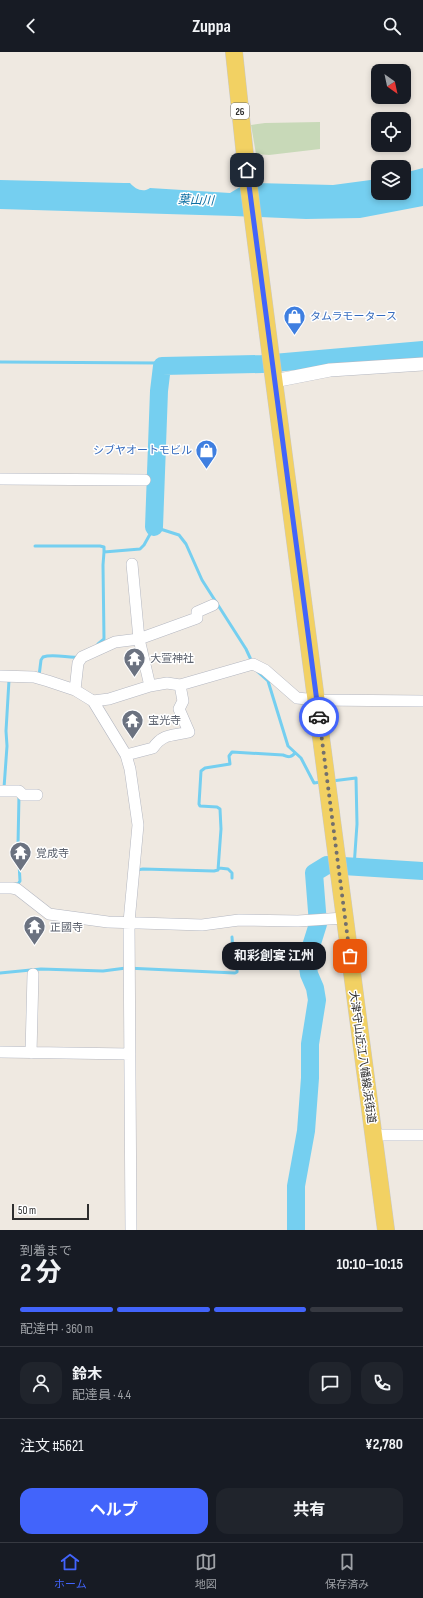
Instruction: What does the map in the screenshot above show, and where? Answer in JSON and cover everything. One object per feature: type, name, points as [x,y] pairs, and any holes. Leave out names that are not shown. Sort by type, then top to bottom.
[{"type":"main road","name":"大津守山近江八幡線;浜街道","points":[[234,52],[247,170],[386,1230]]},
{"type":"street","points":[[273,370],[330,370],[423,364]]},
{"type":"street","points":[[0,479],[145,480]]},
{"type":"street","points":[[132,564],[139,639],[150,686]]},
{"type":"street","points":[[75,690],[78,663],[82,657],[101,647],[115,642],[139,639],[198,618],[197,612],[213,605]]},
{"type":"street","points":[[93,702],[109,699],[150,686],[167,683],[180,685],[253,664],[265,670],[297,698],[317,700],[423,701]]},
{"type":"street","points":[[0,676],[34,677],[75,690],[93,702],[126,755],[130,769],[138,825],[129,922],[131,1230]]},
{"type":"street","points":[[126,755],[153,748],[158,740],[163,737],[189,732],[179,709],[183,701],[180,685]]},
{"type":"street","points":[[0,791],[19,791],[22,795],[37,795]]},
{"type":"street","points":[[0,888],[17,889],[49,914],[108,922],[202,925],[239,920],[298,921],[344,918]]},
{"type":"street","points":[[31,1053],[33,974]]},
{"type":"street","points":[[0,1052],[130,1054]]},
{"type":"street","points":[[374,1135],[423,1135]]},
{"type":"green space","points":[[320,122],[320,149],[269,155],[256,154],[251,125],[265,123]]},
{"type":"water","name":"葉山川","points":[[423,168],[423,206],[360,218],[306,219],[0,209],[0,180],[130,183],[137,189],[142,190],[150,188],[230,193],[245,184],[333,185],[371,180],[371,200],[411,200],[411,171]]},
{"type":"waterway","points":[[154,527],[159,391],[162,366],[262,364],[423,350]]},
{"type":"waterway","points":[[0,362],[159,363],[162,366]]},
{"type":"waterway","points":[[35,546],[100,546],[104,547],[104,552],[140,549],[144,545],[154,527],[179,535],[186,544],[202,580],[246,649],[252,662]]},
{"type":"waterway","points":[[98,644],[104,639],[104,552]]},
{"type":"waterway","points":[[39,676],[41,660],[43,657],[78,657]]},
{"type":"waterway","points":[[258,672],[268,681],[288,746],[301,758],[314,783],[321,782]]},
{"type":"waterway","points":[[4,788],[10,680]]},
{"type":"waterway","points":[[137,870],[218,870],[221,829],[220,809],[217,807],[200,806],[201,771],[205,768],[230,764],[229,756],[232,752],[283,755],[289,757],[295,753]]},
{"type":"waterway","points":[[332,781],[356,778],[357,824],[354,867]]},
{"type":"waterway","points":[[16,884],[20,881],[18,845],[19,795]]},
{"type":"waterway","points":[[296,1230],[296,1186],[306,1131],[310,1078],[310,1044],[317,1000],[315,988],[309,974],[307,959],[318,924],[314,873],[327,865],[423,871]]},
{"type":"waterway","points":[[219,868],[228,869],[232,873],[232,878]]},
{"type":"waterway","points":[[232,937],[233,952],[237,958]]},
{"type":"waterway","points":[[0,973],[41,969],[103,971],[126,968],[235,973],[237,972],[237,958],[307,959]]},
{"type":"way so far","points":[[319,717],[350,956]]},
{"type":"place","name":"タムラモータース","points":[[294,336]]},
{"type":"place","name":"シブヤオートモビル","points":[[207,470]]},
{"type":"place","name":"大萱神社","points":[[135,678]]},
{"type":"place","name":"宝光寺","points":[[133,740]]},
{"type":"place","name":"覚成寺","points":[[20,872]]},
{"type":"place","name":"正國寺","points":[[35,946]]},
{"type":"place","name":"和彩創宴 江州","points":[[350,956]]},
{"type":"route","points":[[247,170],[319,717]]}]
